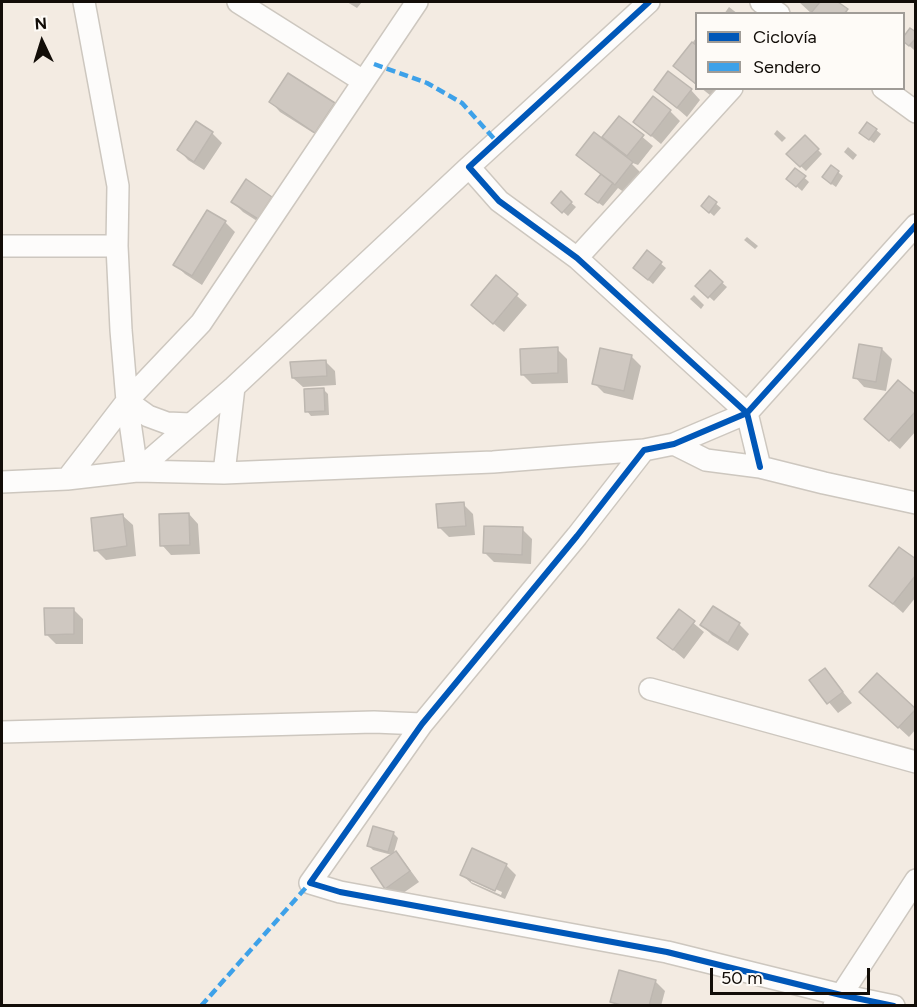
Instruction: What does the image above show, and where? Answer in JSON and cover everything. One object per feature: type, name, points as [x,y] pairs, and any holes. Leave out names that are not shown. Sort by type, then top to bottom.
[{"type":"street","points":[[84,2],[118,186],[117,246],[127,401],[137,471]]},
{"type":"street","points":[[238,2],[363,81]]},
{"type":"street","points":[[67,479],[127,401],[201,323],[417,2]]},
{"type":"street","points":[[137,471],[234,387],[469,166],[649,2]]},
{"type":"street","points":[[761,2],[776,12]]},
{"type":"street","points":[[577,258],[730,90]]},
{"type":"street","points":[[886,90],[915,112]]},
{"type":"street","points":[[469,166],[499,201],[577,258],[747,412],[760,467]]},
{"type":"street","points":[[2,482],[67,479],[137,471],[224,473],[493,462],[644,450],[674,444],[747,412],[915,225]]},
{"type":"street","points":[[2,246],[117,246]]},
{"type":"street","points":[[224,473],[234,387]]},
{"type":"street","points":[[127,401],[148,416],[167,423],[191,424]]},
{"type":"street","points":[[674,444],[706,460],[760,467],[915,502]]},
{"type":"street","points":[[644,450],[577,536],[422,724],[310,883],[340,892],[667,952],[838,1000],[894,1005]]},
{"type":"street","points":[[650,689],[915,762]]},
{"type":"street","points":[[2,732],[374,723],[422,724]]},
{"type":"street","points":[[838,1000],[915,880]]},
{"type":"building","points":[[820,2],[838,2],[848,9],[846,12],[812,12]]},
{"type":"building","points":[[910,28],[916,32],[916,38],[909,46],[905,43],[905,35]]},
{"type":"building","points":[[692,42],[695,44],[695,83],[673,66]]},
{"type":"building","points":[[668,71],[692,89],[677,108],[654,90]]},
{"type":"building","points":[[288,73],[335,103],[315,133],[269,102]]},
{"type":"building","points":[[653,96],[671,110],[651,136],[633,122]]},
{"type":"building","points":[[619,116],[644,135],[627,156],[602,137]]},
{"type":"building","points":[[196,121],[213,132],[194,162],[177,150]]},
{"type":"building","points":[[867,122],[877,129],[869,140],[859,133]]},
{"type":"building","points":[[594,132],[633,162],[615,185],[576,155]]},
{"type":"building","points":[[805,135],[819,149],[800,167],[786,154]]},
{"type":"building","points":[[831,165],[839,171],[831,184],[822,177]]},
{"type":"building","points":[[795,168],[806,176],[796,187],[786,179]]},
{"type":"building","points":[[601,174],[613,183],[598,203],[585,194]]},
{"type":"building","points":[[246,179],[272,197],[258,219],[231,202]]},
{"type":"building","points":[[561,191],[572,202],[562,213],[551,203]]},
{"type":"building","points":[[709,196],[717,202],[709,213],[701,206]]},
{"type":"building","points":[[207,210],[226,221],[192,276],[173,265]]},
{"type":"building","points":[[647,250],[662,262],[648,280],[633,268]]},
{"type":"building","points":[[710,270],[723,282],[708,298],[695,286]]},
{"type":"building","points":[[496,275],[518,294],[493,324],[471,305]]},
{"type":"building","points":[[859,344],[882,348],[876,382],[853,378]]},
{"type":"building","points":[[558,347],[558,373],[521,375],[520,349]]},
{"type":"building","points":[[600,348],[632,355],[624,391],[592,384]]},
{"type":"building","points":[[326,360],[327,376],[292,378],[290,362]]},
{"type":"building","points":[[898,380],[916,395],[916,411],[889,441],[864,419]]},
{"type":"building","points":[[324,388],[325,411],[305,412],[304,389]]},
{"type":"building","points":[[464,502],[466,526],[438,528],[436,504]]},
{"type":"building","points":[[189,513],[190,545],[160,546],[159,514]]},
{"type":"building","points":[[123,514],[127,546],[94,551],[91,518]]},
{"type":"building","points":[[484,526],[523,527],[522,555],[483,553]]},
{"type":"building","points":[[899,547],[916,559],[916,575],[893,604],[869,586]]},
{"type":"building","points":[[713,606],[740,623],[728,643],[700,625]]},
{"type":"building","points":[[44,608],[74,608],[74,634],[45,635]]},
{"type":"building","points":[[679,609],[695,621],[673,650],[657,638]]},
{"type":"building","points":[[825,668],[843,692],[827,704],[809,680]]},
{"type":"building","points":[[877,673],[916,709],[898,728],[859,692]]},
{"type":"building","points":[[373,826],[394,832],[388,852],[367,846]]},
{"type":"building","points":[[472,848],[507,864],[495,891],[460,875]]},
{"type":"building","points":[[396,851],[410,871],[385,889],[371,868]]},
{"type":"building","points":[[619,970],[656,980],[649,1006],[625,1006],[610,1002]]},
{"type":"marked path","points":[[374,64],[427,83],[462,103],[497,142]]},
{"type":"marked path","points":[[201,1006],[310,883]]},
{"type":"cycle path","points":[[649,2],[469,167],[499,201],[577,258],[747,413],[760,467]]},
{"type":"cycle path","points":[[894,1006],[667,952],[340,892],[310,883],[422,724],[577,536],[644,450],[674,444],[747,413],[916,225]]}]
